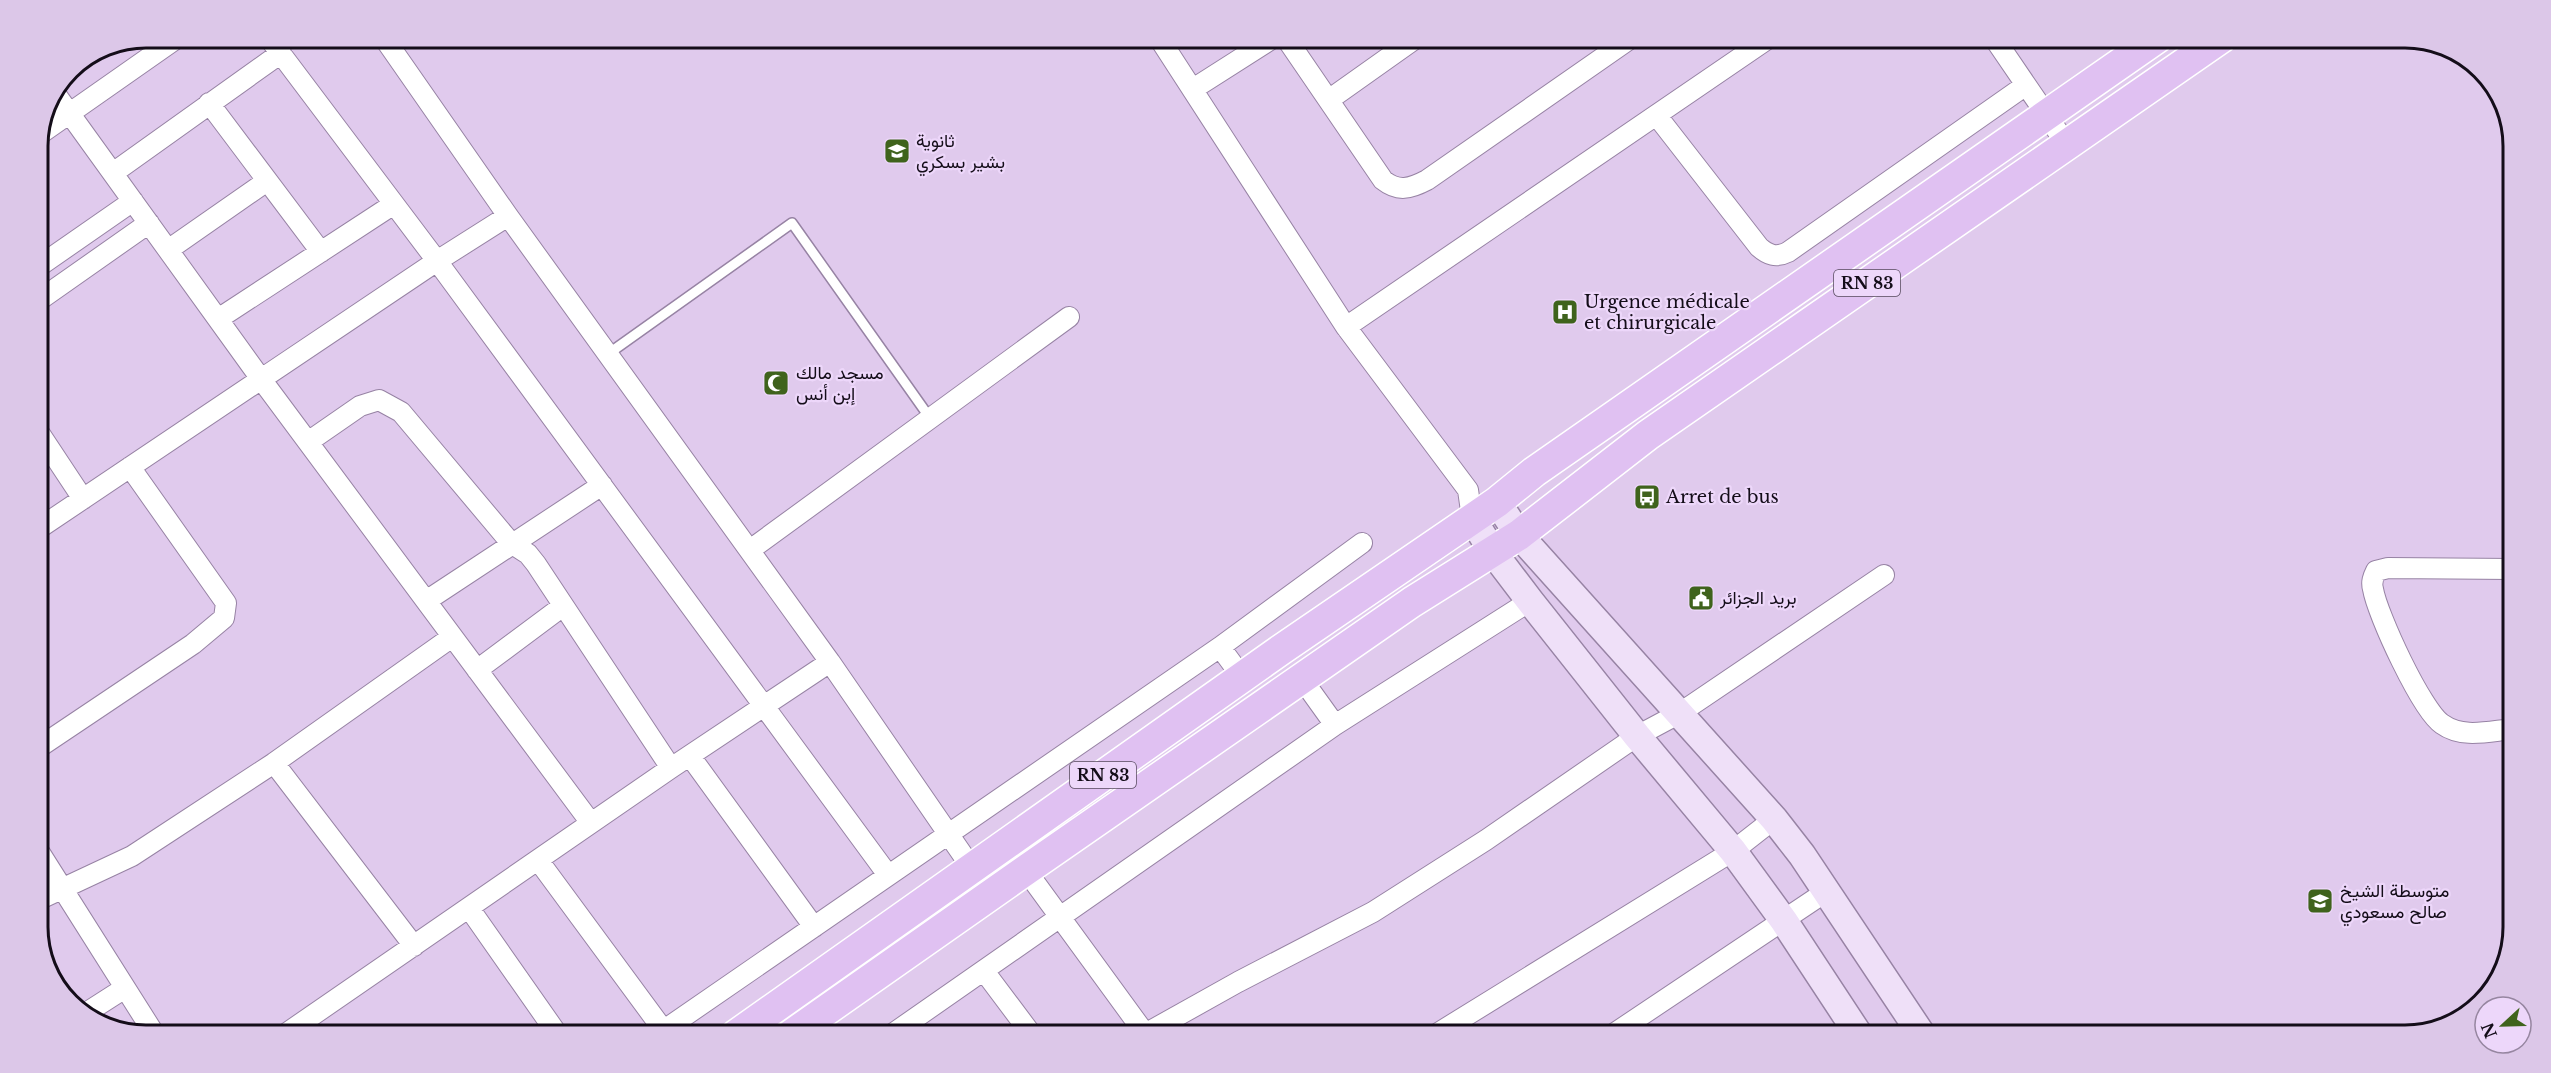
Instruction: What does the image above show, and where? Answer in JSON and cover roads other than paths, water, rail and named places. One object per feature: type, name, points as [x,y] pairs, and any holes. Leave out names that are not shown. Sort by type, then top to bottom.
[{"type":"main road","name":"RN 83","points":[[750,1025],[1242,677],[1470,504],[1497,502],[1534,472],[2143,48]]},
{"type":"main road","name":"RN 83","points":[[812,1025],[1026,870],[1412,602],[1519,535],[1648,435],[2207,48]]},
{"type":"main road","points":[[1627,408],[1648,435]]},
{"type":"main road","points":[[1497,502],[1519,535],[1774,819],[1827,891],[1915,1025]]},
{"type":"main road","points":[[1470,504],[1492,551],[1637,736],[1733,851],[1785,921],[1853,1025]]},
{"type":"street","points":[[50,127],[163,48]]},
{"type":"street","points":[[113,173],[209,104],[272,48]]},
{"type":"street","points":[[277,48],[437,261],[888,875]]},
{"type":"street","points":[[391,48],[508,216],[830,662],[971,869],[992,896]]},
{"type":"street","points":[[1166,48],[1346,327],[1470,504]]},
{"type":"street","points":[[1193,89],[1257,48]]},
{"type":"street","points":[[1293,48],[1383,180],[1391,186],[1412,188],[1427,180],[1617,48]]},
{"type":"street","points":[[1330,99],[1402,48]]},
{"type":"street","points":[[1346,327],[1755,48]]},
{"type":"street","points":[[2001,48],[2067,145]]},
{"type":"street","points":[[1657,116],[1759,247],[1774,256],[1788,252],[2026,85]]},
{"type":"street","points":[[60,100],[261,379],[591,824]]},
{"type":"street","points":[[209,104],[321,252]]},
{"type":"street","points":[[168,250],[267,181]]},
{"type":"street","points":[[48,260],[133,201]]},
{"type":"street","points":[[218,319],[394,204]]},
{"type":"street","points":[[48,522],[437,261],[508,216]]},
{"type":"street","points":[[48,294],[149,223]]},
{"type":"street","points":[[750,550],[1069,316]]},
{"type":"street","points":[[308,442],[360,406],[379,400],[401,412],[511,543],[528,554],[671,768]]},
{"type":"street","points":[[48,446],[83,499]]},
{"type":"street","points":[[48,741],[193,644],[224,618],[226,603],[130,467]]},
{"type":"street","points":[[426,601],[602,485]]},
{"type":"street","points":[[672,1025],[1220,647],[1362,543]]},
{"type":"street","points":[[2503,569],[2388,568],[2376,572],[2372,585],[2392,638],[2419,693],[2440,723],[2456,732],[2468,734],[2503,730]]},
{"type":"street","points":[[1163,1025],[1238,982],[1374,912],[1486,840],[1637,736],[1680,713],[1884,575]]},
{"type":"street","points":[[906,1025],[1335,725],[1530,601]]},
{"type":"street","points":[[477,670],[563,606]]},
{"type":"street","points":[[48,895],[132,856],[274,763],[452,637]]},
{"type":"street","points":[[1220,647],[1242,677]]},
{"type":"street","points":[[314,1025],[414,946],[671,768],[830,662]]},
{"type":"street","points":[[1302,679],[1335,725]]},
{"type":"street","points":[[690,756],[814,927]]},
{"type":"street","points":[[274,763],[414,946]]},
{"type":"street","points":[[1451,1025],[1733,851],[1774,819]]},
{"type":"street","points":[[1006,843],[1139,1025]]},
{"type":"street","points":[[538,860],[654,1025]]},
{"type":"street","points":[[48,865],[149,1025]]},
{"type":"street","points":[[1627,1025],[1827,891]]},
{"type":"street","points":[[469,908],[551,1025]]},
{"type":"street","points":[[984,971],[1024,1025]]},
{"type":"street","points":[[92,1009],[125,988]]},
{"type":"lane","points":[[608,354],[792,223],[930,418]]},
{"type":"place","name":"ثانوية بشير بسكري","points":[[897,151]]},
{"type":"place","name":"Urgence médicale et chirurgicale","points":[[1565,312]]},
{"type":"place","name":"مسجد مالك إبن أنس","points":[[776,383]]},
{"type":"place","name":"Arret de bus","points":[[1647,497]]},
{"type":"place","name":"بريد الجزائر","points":[[1701,598]]},
{"type":"place","name":"متوسطة الشيخ صالح مسعودي","points":[[2320,901]]}]
